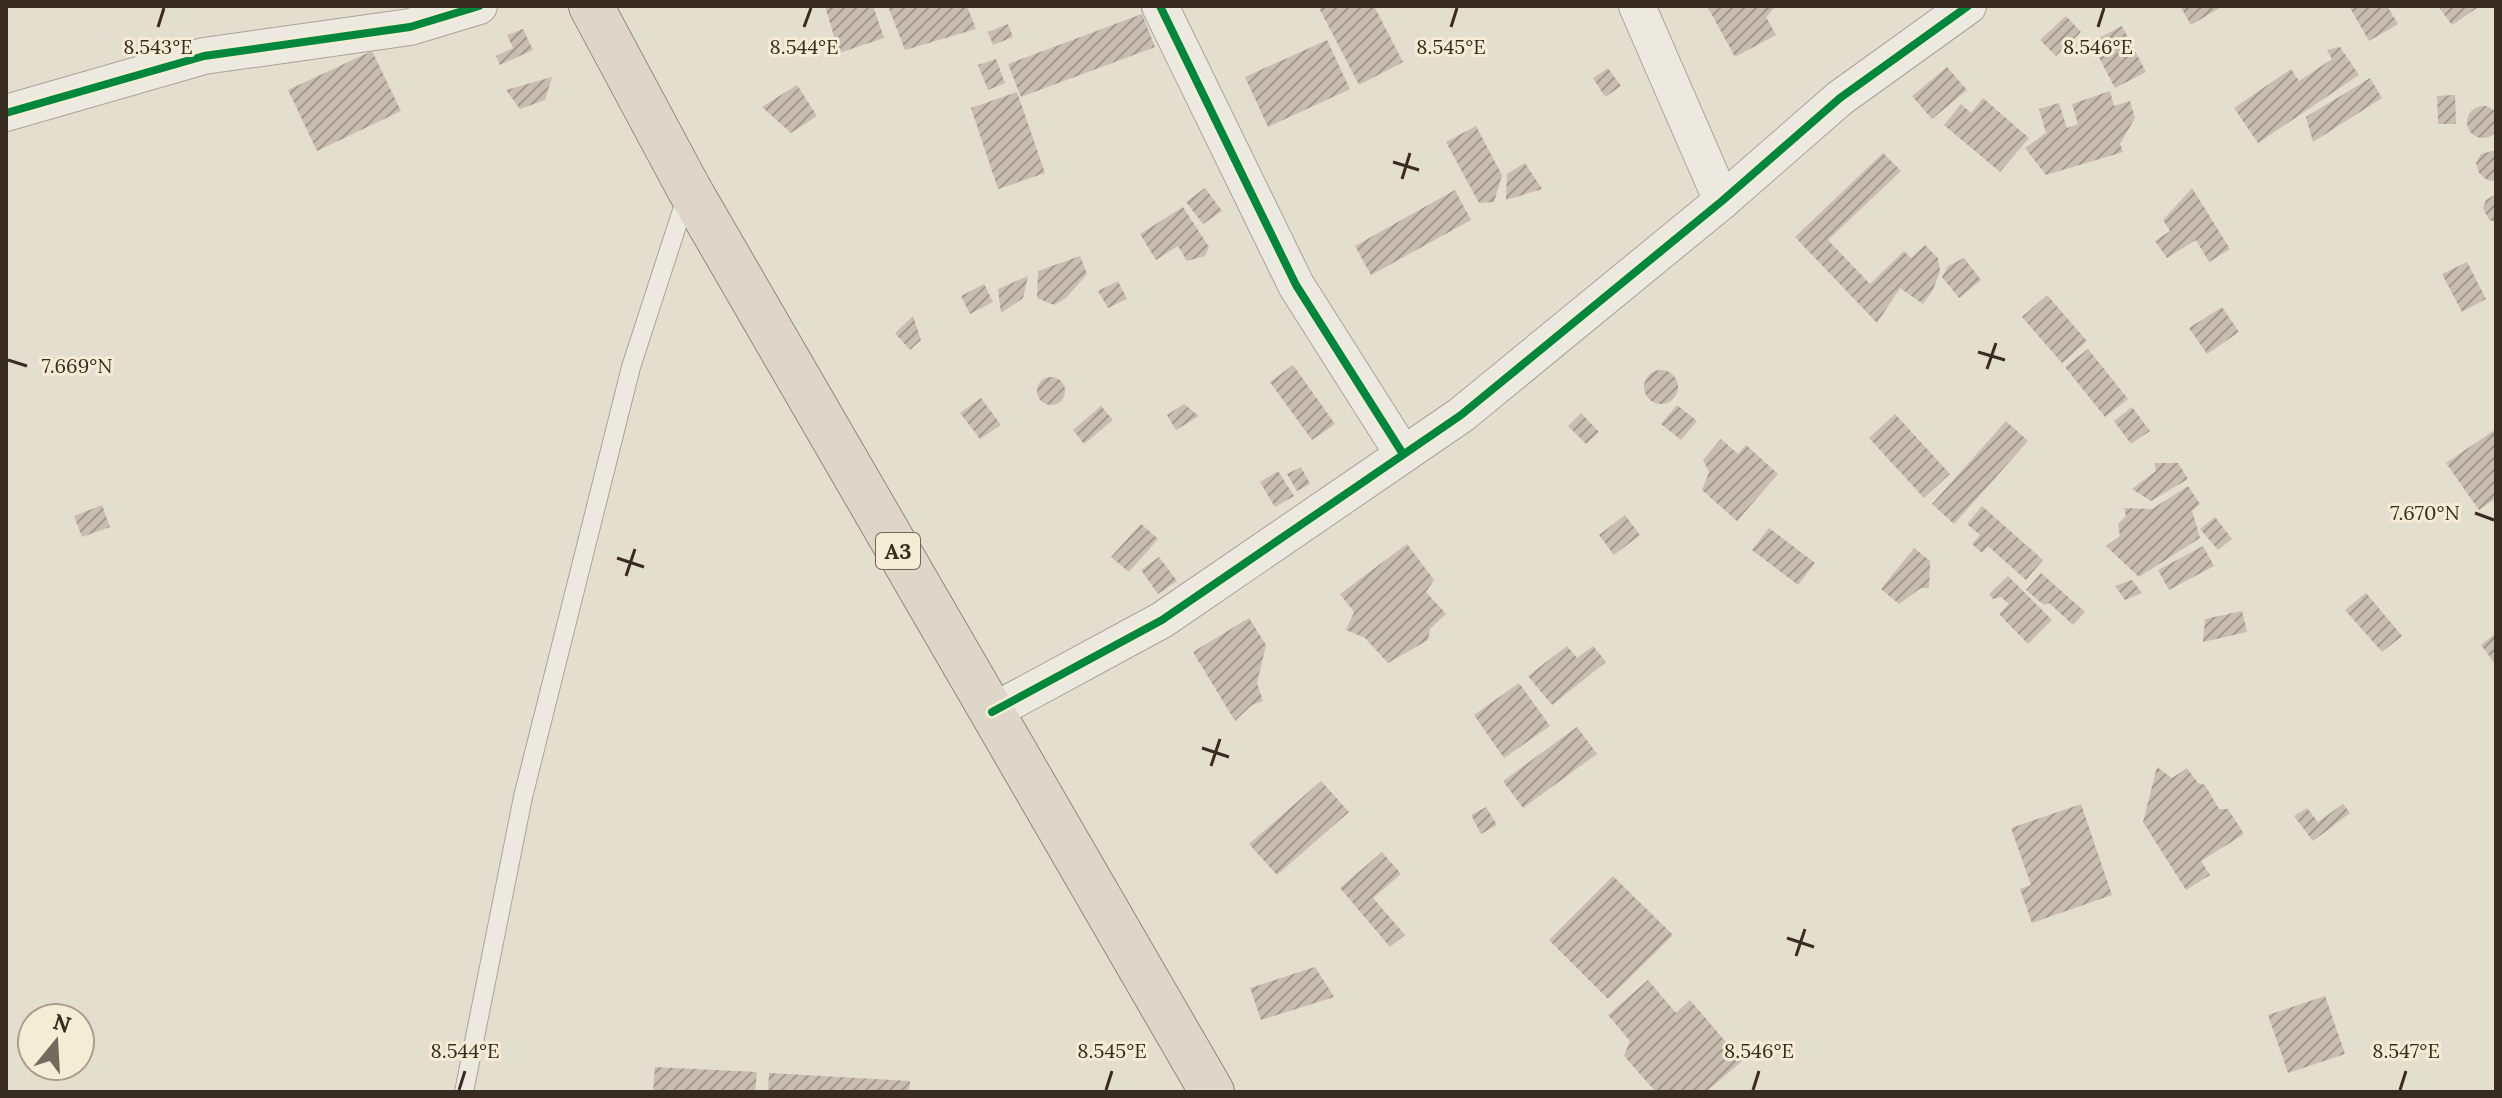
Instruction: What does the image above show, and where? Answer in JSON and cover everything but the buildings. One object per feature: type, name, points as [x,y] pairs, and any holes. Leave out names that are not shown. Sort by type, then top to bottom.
[{"type":"highway","name":"A3","points":[[591,6],[689,189],[1212,1092]]},
{"type":"street","points":[[6,113],[204,56],[410,27],[479,6]]},
{"type":"street","points":[[1160,6],[1296,285],[1403,454]]},
{"type":"street","points":[[1637,6],[1722,201]]},
{"type":"street","points":[[992,712],[1162,620],[1461,415],[1722,201],[1840,98],[1968,6]]},
{"type":"lane","points":[[464,1092],[534,751],[631,367],[689,189]]},
{"type":"cycle path","points":[[6,113],[204,56],[410,27],[479,6]]},
{"type":"cycle path","points":[[1160,6],[1296,285],[1403,454]]},
{"type":"cycle path","points":[[992,712],[1162,620],[1461,415],[1722,201],[1840,98],[1968,6]]}]
